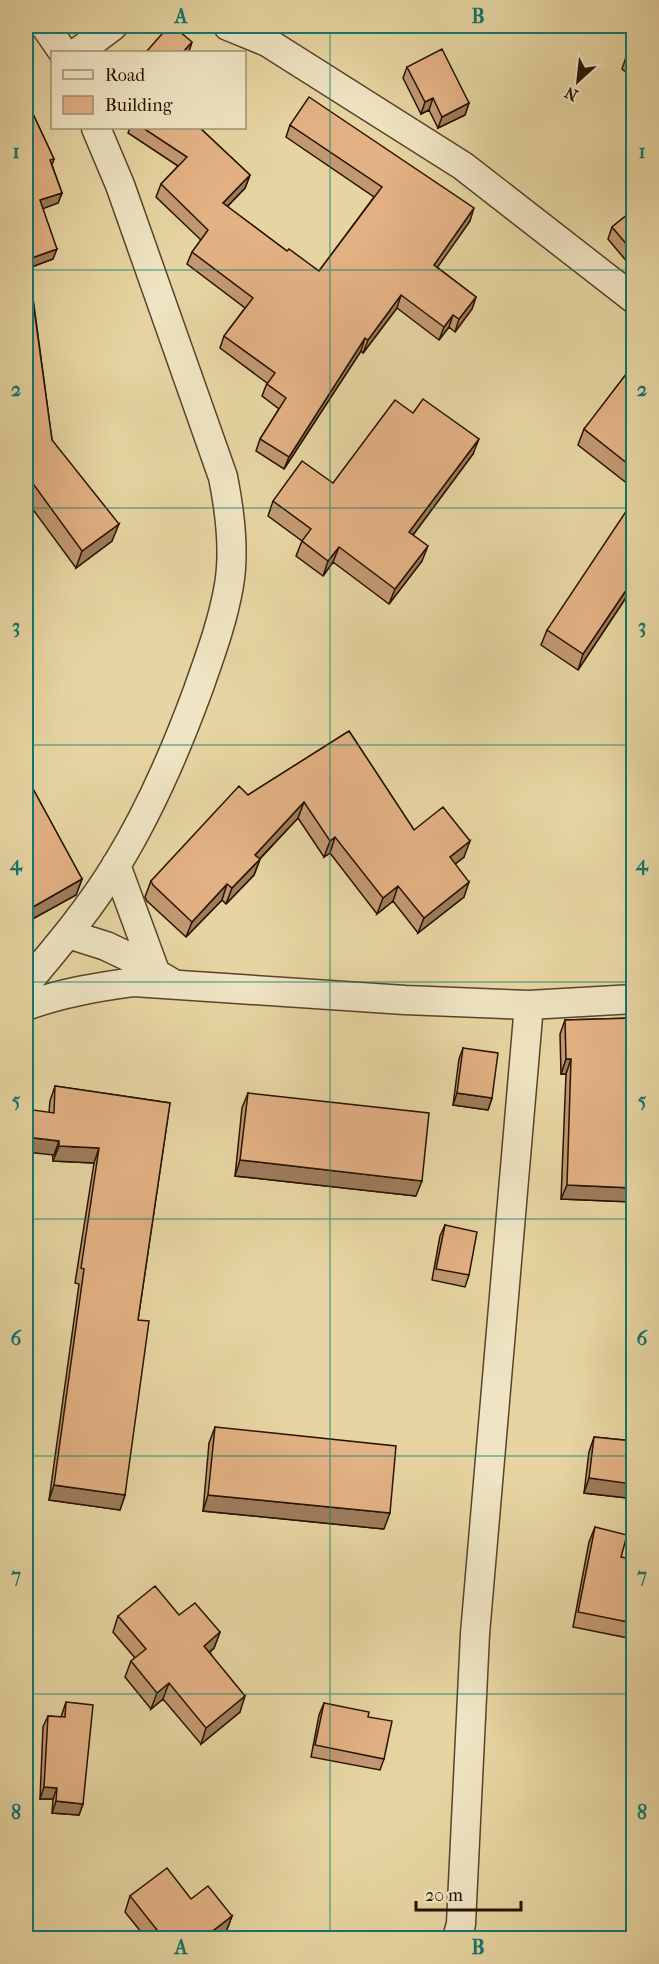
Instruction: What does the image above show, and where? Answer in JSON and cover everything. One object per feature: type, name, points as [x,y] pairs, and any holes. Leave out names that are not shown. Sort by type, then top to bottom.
[{"type":"street","points":[[45,26],[62,51]]},
{"type":"street","points":[[79,51],[113,26]]},
{"type":"street","points":[[228,26],[267,42],[463,166],[633,298]]},
{"type":"street","points":[[26,984],[68,934],[117,865],[150,804],[189,714],[214,645],[229,584],[231,545],[229,508],[223,477],[120,185],[96,129]]},
{"type":"street","points":[[117,865],[165,979]]},
{"type":"street","points":[[68,934],[114,950],[165,979]]},
{"type":"street","points":[[26,1006],[92,987],[165,979],[405,1000],[529,1005],[633,999]]},
{"type":"street","points":[[457,1938],[461,1924],[476,1634],[529,1005]]},
{"type":"building","points":[[169,26],[173,26],[192,42],[184,51],[147,51]]},
{"type":"building","points":[[633,48],[633,63],[626,57]]},
{"type":"building","points":[[442,49],[469,103],[442,117],[433,98],[425,102],[407,67]]},
{"type":"building","points":[[309,97],[474,208],[434,265],[476,297],[459,319],[453,315],[444,327],[401,295],[368,340],[365,338],[289,457],[260,439],[286,398],[267,384],[275,373],[224,336],[253,298],[192,252],[208,230],[161,184],[187,157],[145,129],[201,129],[250,175],[223,203],[287,251],[289,249],[319,271],[382,187],[290,125]]},
{"type":"building","points":[[26,99],[54,159],[50,160],[62,193],[40,200],[57,249],[26,260]]},
{"type":"building","points":[[633,210],[633,252],[612,227]]},
{"type":"building","points":[[28,265],[52,440],[119,524],[82,551],[26,474],[26,266]]},
{"type":"building","points":[[630,369],[633,372],[633,468],[584,429]]},
{"type":"building","points":[[423,399],[479,439],[409,532],[428,546],[395,589],[339,547],[328,561],[302,541],[311,529],[273,501],[302,461],[333,483],[395,400],[413,413]]},
{"type":"building","points":[[633,501],[633,580],[583,654],[547,630]]},
{"type":"building","points":[[349,731],[414,830],[443,807],[470,841],[450,857],[469,882],[424,918],[398,886],[383,898],[335,837],[330,841],[304,802],[255,855],[260,859],[232,888],[227,884],[192,922],[153,885],[151,881],[239,786],[248,795]]},
{"type":"building","points":[[26,776],[82,879],[33,907],[26,892]]},
{"type":"building","points":[[633,1018],[633,1188],[567,1185],[571,1059],[566,1059],[565,1020]]},
{"type":"building","points":[[463,1048],[498,1053],[492,1098],[457,1093]]},
{"type":"building","points":[[55,1086],[170,1103],[138,1320],[149,1321],[125,1495],[54,1485],[84,1269],[81,1268],[99,1148],[59,1146],[59,1141],[26,1137],[26,1109],[54,1113]]},
{"type":"building","points":[[248,1093],[429,1113],[422,1181],[240,1160]]},
{"type":"building","points":[[445,1225],[477,1232],[469,1275],[436,1269]]},
{"type":"building","points":[[215,1427],[396,1446],[390,1513],[208,1495]]},
{"type":"building","points":[[594,1437],[633,1441],[632,1484],[589,1478]]},
{"type":"building","points":[[595,1527],[627,1535],[621,1557],[633,1560],[633,1623],[578,1612]]},
{"type":"building","points":[[155,1586],[179,1615],[195,1603],[220,1632],[204,1646],[245,1696],[206,1728],[169,1683],[157,1693],[131,1661],[146,1649],[118,1616]]},
{"type":"building","points":[[66,1702],[93,1705],[83,1804],[56,1801],[57,1788],[44,1787],[48,1716],[65,1717]]},
{"type":"building","points":[[324,1703],[369,1712],[368,1717],[392,1721],[384,1759],[315,1745]]},
{"type":"building","points":[[167,1868],[191,1899],[208,1886],[232,1916],[214,1930],[220,1938],[147,1938],[157,1930],[130,1896]]}]
